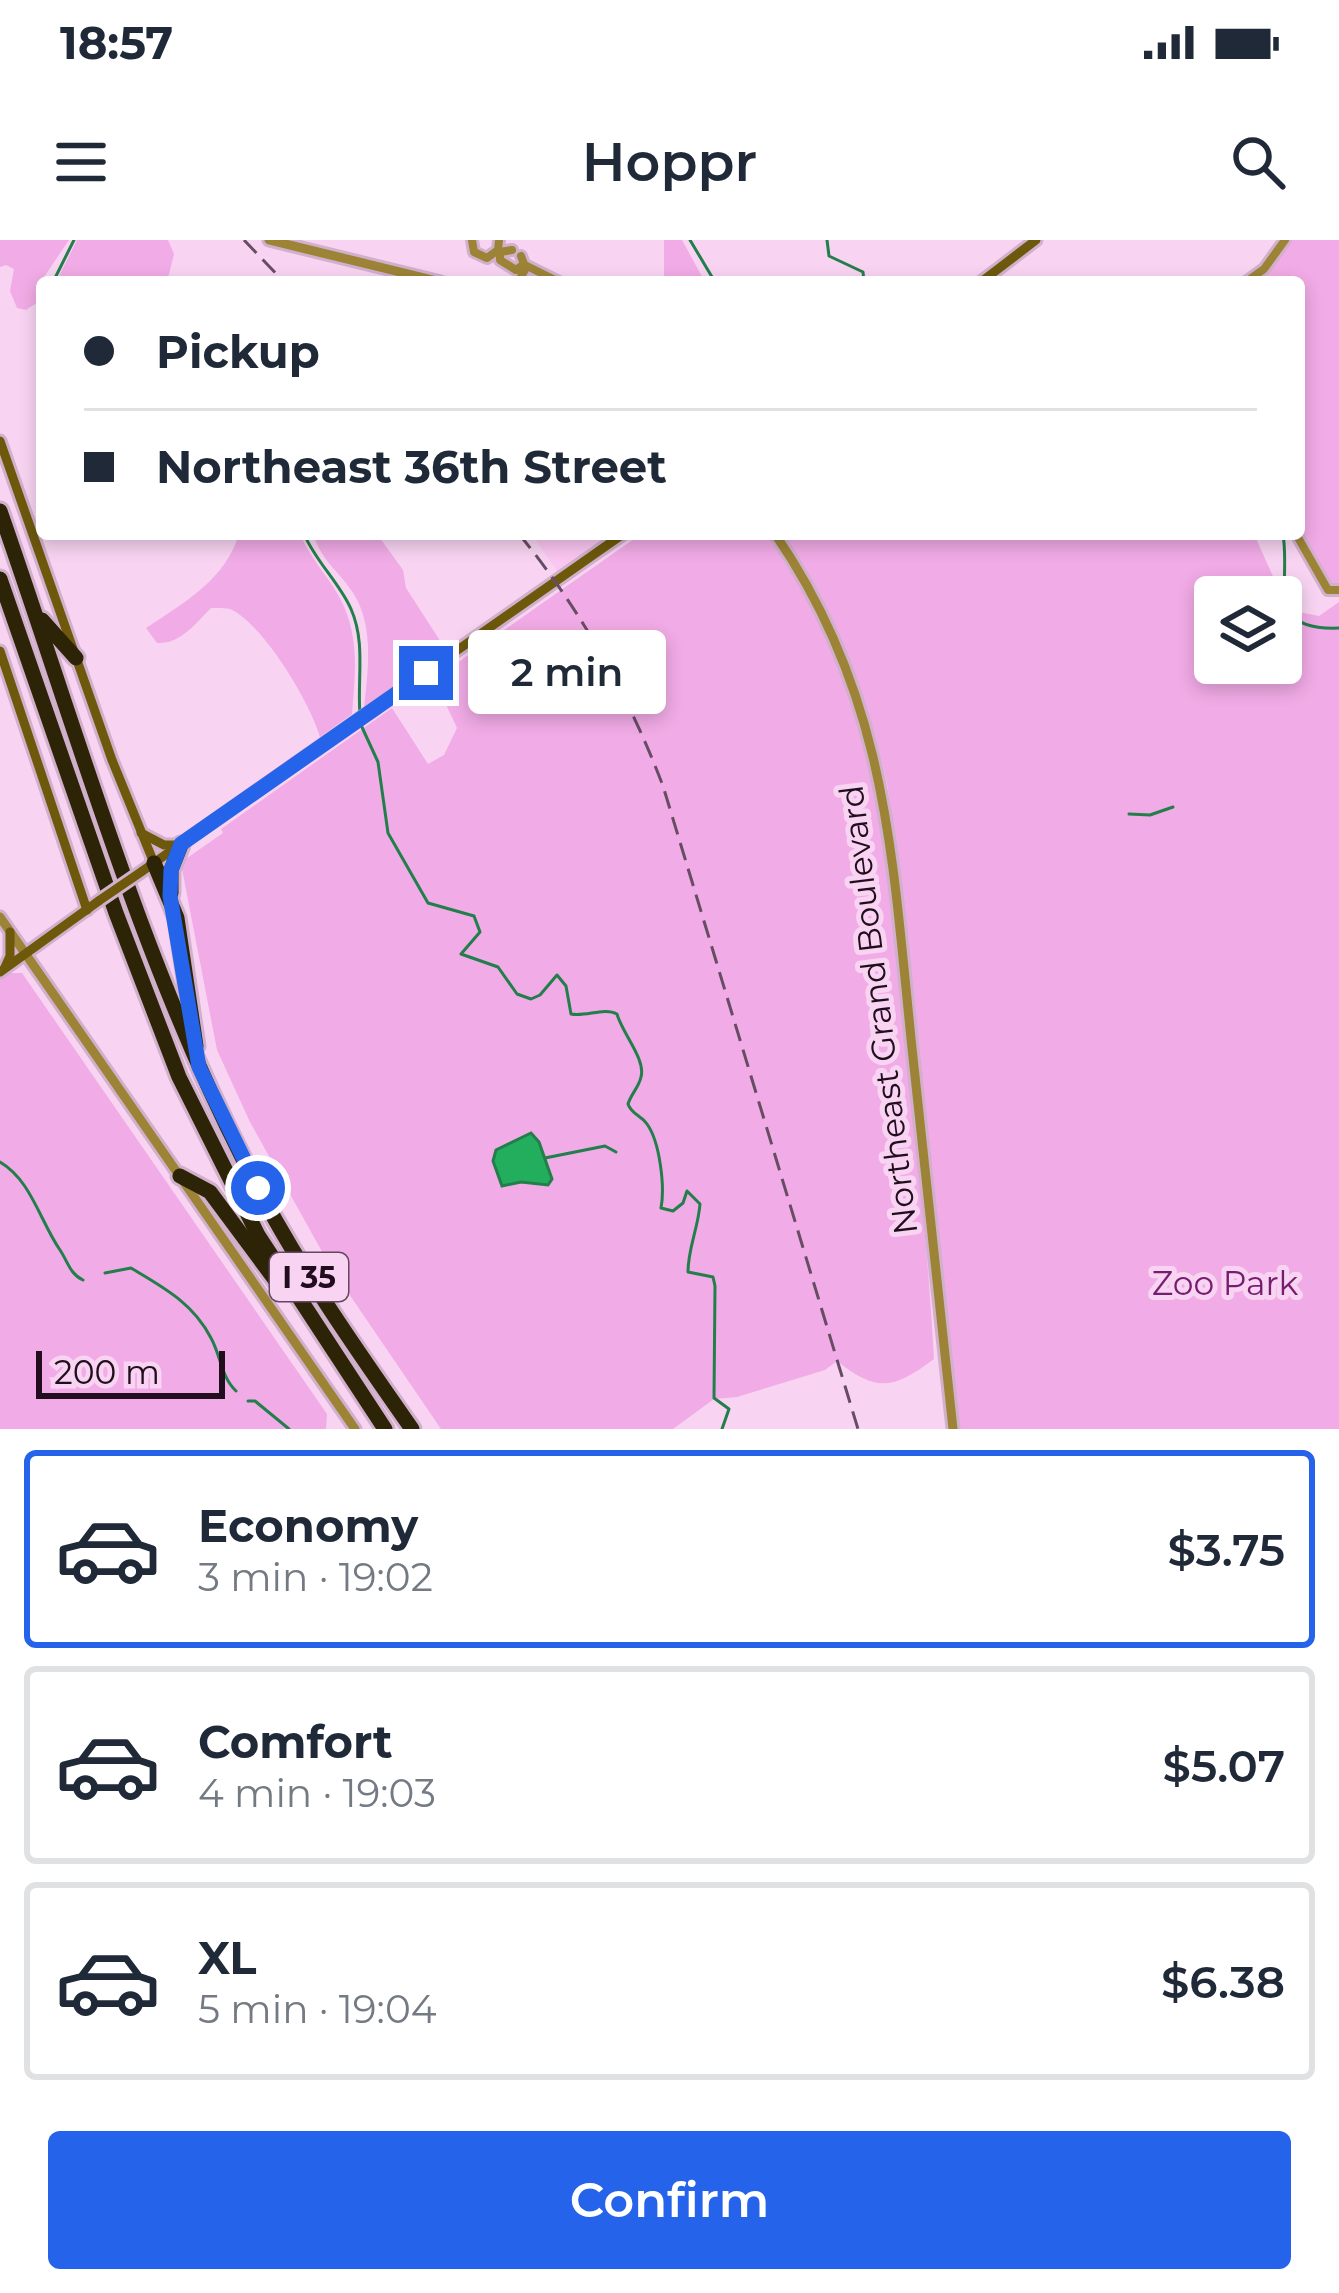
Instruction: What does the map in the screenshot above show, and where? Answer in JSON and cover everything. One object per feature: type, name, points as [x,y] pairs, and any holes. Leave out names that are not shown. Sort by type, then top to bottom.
[{"type":"highway","name":"I 35","points":[[0,511],[135,902],[199,1067],[276,1221],[412,1429]]},
{"type":"highway","name":"I 35","points":[[0,580],[178,1076],[239,1200],[304,1309],[385,1429]]},
{"type":"highway","points":[[36,614],[76,658]]},
{"type":"highway","points":[[181,844],[171,870],[170,896],[199,1067]]},
{"type":"highway","points":[[147,868],[170,896]]},
{"type":"highway","points":[[180,1176],[210,1192],[272,1277],[304,1309]]},
{"type":"main road","points":[[989,276],[1036,240]]},
{"type":"main road","points":[[0,441],[141,833],[147,868]]},
{"type":"main road","points":[[2,971],[614,540]]},
{"type":"main road","points":[[0,651],[87,910]]},
{"type":"main road","points":[[141,833],[164,845],[181,844]]},
{"type":"main road","points":[[2,971],[10,956],[10,932]]},
{"type":"street","points":[[269,240],[416,276]]},
{"type":"street","points":[[472,240],[474,252],[482,258],[499,248]]},
{"type":"street","points":[[1256,276],[1285,240]]},
{"type":"street","points":[[499,248],[549,276]]},
{"type":"street","points":[[499,248],[500,260],[516,270],[521,259]]},
{"type":"street","points":[[519,276],[521,259]]},
{"type":"street","name":"Northeast Grand Boulevard","points":[[779,540],[831,630],[866,718],[880,784],[953,1429]]},
{"type":"street","points":[[1299,540],[1320,580],[1328,590],[1339,590]]},
{"type":"street","points":[[0,917],[355,1429]]},
{"type":"shaded area","points":[[535,540],[603,540],[558,572]]},
{"type":"shaded area","points":[[531,1133],[552,1179],[548,1185],[502,1186],[493,1161],[496,1150]]},
{"type":"green space","points":[[0,240],[69,240],[45,276],[36,276],[36,303],[26,310],[17,308],[10,291],[14,269],[0,267]]},
{"type":"green space","points":[[77,240],[168,240],[174,254],[168,276],[59,276]]},
{"type":"green space","points":[[664,240],[682,240],[702,276],[664,276]]},
{"type":"green space","points":[[1288,240],[1339,240],[1339,586],[1328,581],[1305,537],[1305,276],[1267,276]]},
{"type":"green space","points":[[237,540],[303,540],[345,609],[354,647],[352,714],[320,737],[284,666],[243,617],[230,609],[211,608],[187,632],[166,642],[157,643],[146,628],[214,577]]},
{"type":"green space","points":[[316,540],[381,540],[446,650],[364,708],[365,622],[355,596]]},
{"type":"green space","points":[[632,540],[773,540],[822,626],[850,691],[878,794],[934,1359],[908,1376],[885,1383],[863,1378],[837,1361],[825,1370],[737,1397],[714,1399],[673,1429],[441,1429],[330,1266],[250,1122],[217,1050],[182,869],[187,858],[223,833],[221,829],[392,708],[428,764],[444,755],[457,728],[434,679]]},
{"type":"green space","name":"Zoo Park","points":[[786,540],[1257,540],[1273,576],[1194,576],[1194,684],[1302,684],[1302,613],[1319,616],[1339,602],[1339,1429],[958,1429],[888,789],[847,656],[818,593]]},
{"type":"green space","points":[[8,973],[22,973],[327,1414],[326,1429],[0,1429],[0,979]]},
{"type":"waterway","points":[[56,276],[74,240]]},
{"type":"waterway","points":[[690,240],[711,276]]},
{"type":"waterway","points":[[827,240],[829,256],[863,276]]},
{"type":"waterway","points":[[307,540],[356,622],[360,715]]},
{"type":"waterway","points":[[1284,540],[1284,587],[1290,613],[1315,627],[1339,628]]},
{"type":"waterway","points":[[361,725],[378,762],[388,833],[428,903],[474,916],[480,932],[461,954],[498,967],[517,994],[531,999],[540,995],[557,975],[566,986],[571,1014],[617,1014],[642,1070],[628,1104],[647,1124],[655,1142],[662,1177],[661,1208],[673,1211],[683,1203],[687,1191],[700,1204],[688,1272],[713,1277],[715,1286],[714,1398],[729,1409],[722,1429]]},
{"type":"waterway","points":[[1129,814],[1150,815],[1173,807]]},
{"type":"waterway","points":[[545,1158],[605,1146],[616,1152]]},
{"type":"waterway","points":[[0,1162],[20,1179],[70,1267],[83,1280]]},
{"type":"waterway","points":[[105,1273],[131,1268],[186,1305],[211,1338],[236,1391]]},
{"type":"waterway","points":[[248,1401],[255,1401],[289,1429]]},
{"type":"railway","points":[[244,240],[278,276]]},
{"type":"railway","points":[[524,540],[601,654],[663,786],[858,1429]]},
{"type":"route","points":[[258,1188],[199,1067],[170,896],[173,859],[181,844],[426,673]]}]
